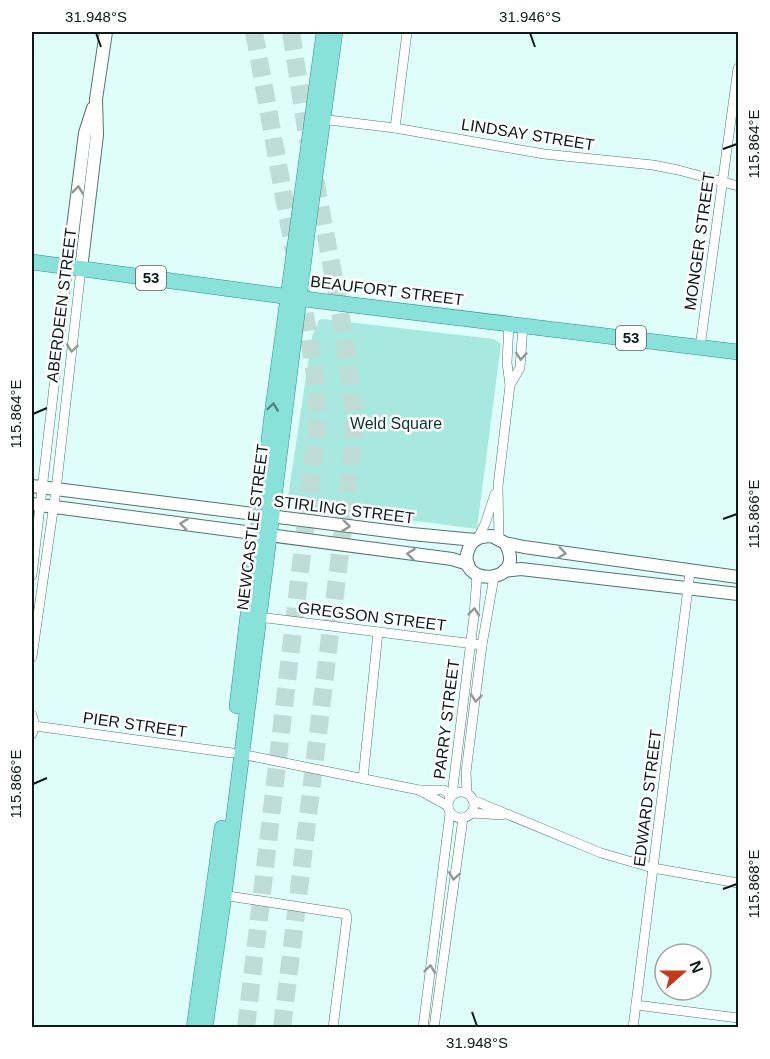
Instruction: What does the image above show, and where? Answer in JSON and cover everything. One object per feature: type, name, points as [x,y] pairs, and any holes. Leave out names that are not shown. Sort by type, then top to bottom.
[{"type":"main road","name":"NEWCASTLE STREET","points":[[318,118],[324,32]]},
{"type":"main road","name":"NEWCASTLE STREET","points":[[237,753],[259,617],[266,516],[318,118],[335,32]]},
{"type":"main road","name":"BEAUFORT STREET","points":[[32,262],[738,352]]},
{"type":"main road","name":"NEWCASTLE STREET","points":[[202,1028],[265,534]]},
{"type":"main road","name":"NEWCASTLE STREET","points":[[194,1027],[218,895]]},
{"type":"street","name":"ABERDEEN STREET","points":[[32,657],[56,490],[85,133],[96,99],[106,32]]},
{"type":"street","points":[[395,128],[407,32]]},
{"type":"street","name":"MONGER STREET","points":[[700,347],[738,68]]},
{"type":"street","name":"LINDSAY STREET","points":[[318,118],[395,128],[544,154],[653,165],[738,186]]},
{"type":"street","name":"ABERDEEN STREET","points":[[32,575],[37,487],[75,268]]},
{"type":"street","points":[[499,574],[507,566],[509,554],[502,541],[498,486],[510,386],[507,363],[516,324]]},
{"type":"street","points":[[468,564],[468,551],[485,524],[498,486]]},
{"type":"street","name":"STIRLING STREET","points":[[37,487],[266,516],[477,539]]},
{"type":"street","points":[[36,505],[452,559],[468,564],[477,575],[499,574],[521,569],[738,594]]},
{"type":"street","points":[[477,539],[492,536],[502,541],[690,572],[738,577]]},
{"type":"street","name":"EDWARD STREET","points":[[633,1028],[690,572]]},
{"type":"street","name":"PARRY STREET","points":[[470,797],[466,772],[482,645],[499,574]]},
{"type":"street","name":"PARRY STREET","points":[[452,795],[477,575]]},
{"type":"street","name":"GREGSON STREET","points":[[259,617],[482,645]]},
{"type":"street","points":[[363,779],[378,632]]},
{"type":"street","points":[[32,715],[33,730]]},
{"type":"street","name":"PIER STREET","points":[[33,730],[237,753],[419,790],[444,790],[452,795]]},
{"type":"street","name":"PIER STREET","points":[[419,790],[449,809]]},
{"type":"street","points":[[423,1028],[452,795],[459,792],[602,853],[653,868],[738,883]]},
{"type":"street","points":[[434,1028],[467,816],[474,805],[470,797]]},
{"type":"street","points":[[449,809],[467,816],[510,815]]},
{"type":"street","points":[[218,895],[346,914],[333,1028]]},
{"type":"street","points":[[636,1005],[738,1018]]},
{"type":"street","points":[[194,1027],[202,1028]]},
{"type":"green space","name":"Weld Square","points":[[319,320],[494,339],[501,344],[477,529],[287,504],[312,336]]},
{"type":"tunnel","points":[[254,32],[294,252]]},
{"type":"tunnel","points":[[291,32],[308,142]]},
{"type":"tunnel","points":[[282,1028],[354,439],[345,341],[315,178]]},
{"type":"tunnel","points":[[246,1028],[318,420],[316,381],[301,291]]}]
